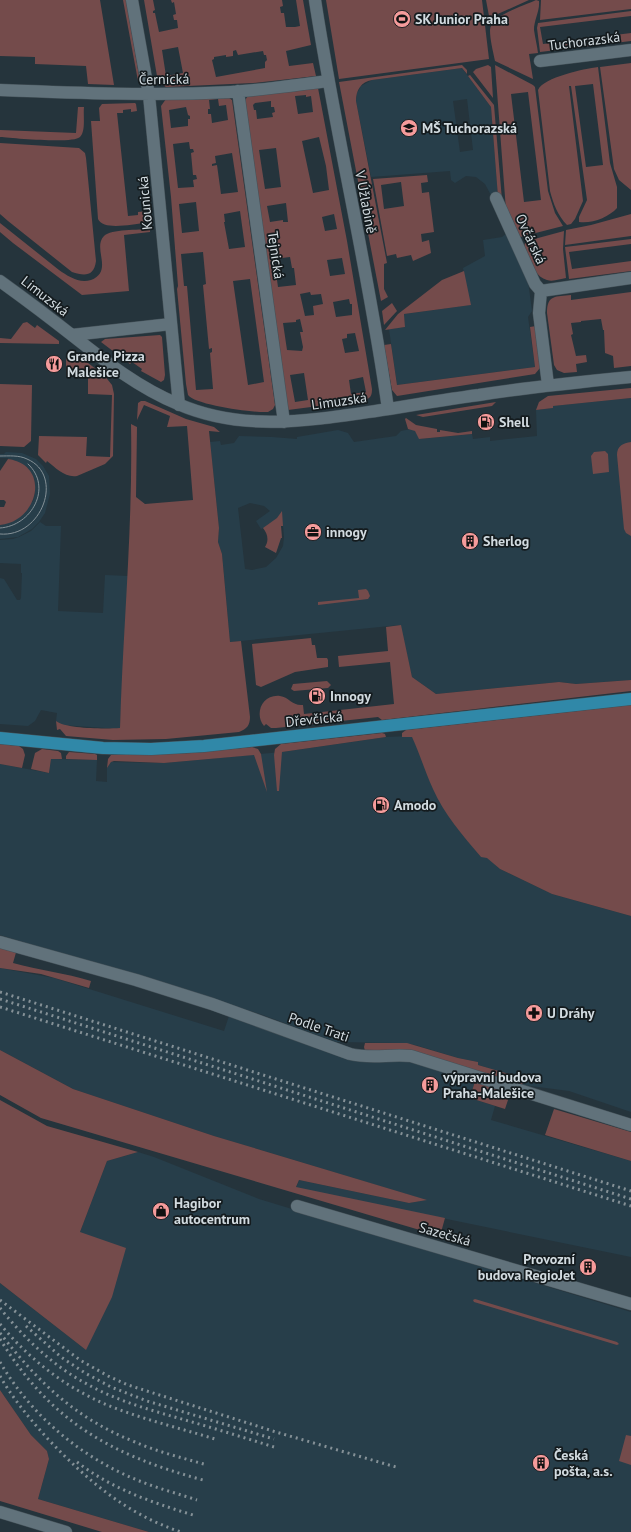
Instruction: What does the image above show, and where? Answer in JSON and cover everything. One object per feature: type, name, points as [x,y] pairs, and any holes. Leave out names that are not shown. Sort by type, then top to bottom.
[{"type":"main road","name":"Dřevčická","points":[[0,738],[103,748],[151,749],[204,746],[631,699]]},
{"type":"street","name":"Kounická","points":[[132,0],[149,95],[179,405]]},
{"type":"street","name":"V Úžlabině","points":[[315,0],[328,80],[388,409]]},
{"type":"street","name":"Tuchorazská","points":[[540,61],[631,50]]},
{"type":"street","name":"Černická","points":[[0,90],[149,95],[238,92],[328,80]]},
{"type":"street","name":"Tejnická","points":[[238,92],[284,422]]},
{"type":"street","name":"Ovčárská","points":[[496,198],[535,284],[541,291]]},
{"type":"street","points":[[548,385],[539,313],[541,291],[631,278]]},
{"type":"street","name":"Limuzská","points":[[0,281],[126,376],[156,394],[179,405],[196,411],[228,418],[266,422],[308,420],[548,385],[631,377]]},
{"type":"street","name":"Limuzská","points":[[72,335],[171,324]]},
{"type":"street","name":"Podle Trati","points":[[0,942],[212,1004],[336,1050],[365,1056],[411,1056],[631,1126]]},
{"type":"street","name":"Sazečská","points":[[297,1206],[631,1304]]},
{"type":"street","points":[[0,1512],[66,1532]]},
{"type":"shaded area","points":[[0,0],[100,0],[114,85],[88,84],[86,66],[35,64],[35,57],[0,56]]},
{"type":"shaded area","points":[[123,0],[126,0],[140,81],[138,81]]},
{"type":"shaded area","points":[[144,0],[153,0],[155,10],[153,13],[155,13],[159,32],[178,28],[177,20],[174,20],[173,15],[176,14],[174,2],[172,3],[171,0],[282,0],[283,6],[280,7],[281,13],[284,13],[286,27],[295,27],[300,26],[296,0],[303,0],[311,45],[286,51],[289,66],[313,63],[316,76],[253,83],[166,87],[158,82]],"holes":[[[178,47],[183,73],[166,76],[162,50]],[[236,50],[238,55],[263,51],[267,60],[265,62],[265,68],[216,77],[212,60],[214,57],[226,55],[226,57],[233,56],[233,51]]]},
{"type":"shaded area","points":[[326,0],[482,0],[489,59],[339,79]]},
{"type":"shaded area","points":[[486,0],[529,0],[491,17],[489,16]]},
{"type":"shaded area","points":[[536,0],[539,1],[539,5],[534,30],[538,53],[529,54],[533,79],[495,61],[490,30],[496,20],[502,15]]},
{"type":"shaded area","points":[[541,0],[631,0],[631,9],[540,20]]},
{"type":"shaded area","points":[[631,11],[631,16],[540,27],[543,44],[631,33],[631,41],[540,52],[537,28],[538,23]]},
{"type":"shaded area","points":[[631,63],[631,190],[619,180],[614,169],[600,67]]},
{"type":"shaded area","points":[[462,65],[467,70],[467,74],[462,68],[372,80],[362,85],[358,90],[356,101],[387,263],[384,264],[384,289],[388,297],[381,301],[339,82]]},
{"type":"shaded area","points":[[488,65],[491,67],[493,98],[473,72],[476,69]]},
{"type":"shaded area","points":[[495,65],[535,87],[548,191],[555,213],[563,226],[520,237],[506,210]],"holes":[[[528,92],[541,200],[524,202],[511,94]]]},
{"type":"shaded area","points":[[598,67],[610,163],[617,187],[617,208],[610,214],[600,219],[589,222],[579,222],[579,217],[587,200],[571,86],[569,86],[583,201],[575,219],[571,224],[567,225],[556,209],[550,191],[538,90],[548,81],[565,74]],"holes":[[[593,84],[603,165],[586,167],[575,86]]]},
{"type":"shaded area","name":"MŠ Tuchorazská","points":[[462,68],[491,107],[498,196],[493,199],[485,184],[476,177],[466,176],[455,183],[451,180],[450,171],[371,177],[356,101],[357,93],[361,86],[372,80]],"holes":[[[467,99],[473,150],[460,152],[453,101]]]},
{"type":"shaded area","points":[[470,75],[494,105],[502,200],[498,197],[491,107],[468,76]]},
{"type":"shaded area","points":[[318,88],[347,241],[372,389],[371,396],[365,400],[288,410],[245,100],[248,96]],"holes":[[[295,96],[311,96],[313,112],[298,114]],[[271,101],[271,107],[274,107],[275,112],[272,113],[273,117],[257,119],[256,110],[254,110],[253,105],[255,103]],[[319,137],[326,166],[329,190],[313,193],[302,141]],[[276,148],[281,187],[265,189],[259,150]],[[286,203],[288,222],[283,222],[283,220],[270,222],[267,206]],[[334,214],[337,229],[325,231],[322,217]],[[290,257],[292,268],[294,268],[296,285],[278,287],[274,259]],[[342,258],[345,274],[330,276],[327,260]],[[310,292],[311,295],[321,294],[323,304],[313,306],[314,315],[305,316],[300,294]],[[349,299],[350,304],[352,304],[352,315],[336,317],[333,302]],[[300,319],[303,332],[300,332],[303,347],[302,351],[287,350],[283,323],[296,322],[296,320]],[[355,333],[359,351],[345,353],[342,339],[347,338],[347,334]],[[304,373],[308,400],[295,402],[290,375]],[[363,377],[366,392],[351,394],[349,380]]]},
{"type":"shaded area","points":[[228,97],[232,100],[275,405],[273,409],[268,412],[238,410],[213,405],[193,399],[188,395],[177,289],[171,197],[161,106],[166,99]],"holes":[[[218,99],[219,106],[226,105],[228,120],[212,123],[211,114],[208,114],[208,109],[210,109],[209,100]],[[186,107],[188,115],[190,116],[190,119],[188,119],[188,126],[171,128],[169,110]],[[189,142],[190,149],[193,149],[194,152],[191,153],[193,175],[196,175],[197,179],[193,180],[194,187],[178,188],[173,144]],[[232,153],[238,192],[221,194],[217,165],[212,166],[212,164],[216,163],[215,156]],[[196,202],[199,231],[182,233],[179,204]],[[240,211],[245,247],[229,249],[224,214]],[[203,252],[206,284],[203,285],[209,349],[212,348],[212,352],[210,353],[213,389],[196,390],[187,286],[184,286],[181,254]],[[250,279],[264,382],[248,385],[233,281]]]},
{"type":"shaded area","points":[[135,103],[137,111],[131,112],[131,109],[123,110],[123,113],[117,113],[128,216],[138,215],[138,212],[148,211],[149,218],[144,223],[119,226],[106,225],[101,223],[98,219],[91,121],[100,121],[99,108],[102,104]]},
{"type":"shaded area","points":[[78,107],[84,107],[84,127],[80,137],[75,139],[42,140],[0,137],[0,130],[76,133]]},
{"type":"shaded area","points":[[0,143],[79,148],[85,153],[96,261],[91,273],[81,274],[72,272],[0,214]]},
{"type":"shaded area","points":[[427,175],[428,182],[421,183],[422,193],[429,192],[434,232],[421,234],[422,242],[429,240],[431,253],[413,261],[411,255],[397,258],[396,254],[387,256],[373,179]],"holes":[[[401,182],[404,206],[384,209],[381,185]]]},
{"type":"shaded area","points":[[631,214],[631,236],[565,245],[566,230]]},
{"type":"shaded area","points":[[0,223],[66,275],[82,281],[91,280],[98,276],[101,271],[102,265],[100,247],[104,236],[113,232],[126,230],[150,229],[150,232],[124,235],[129,291],[82,295],[0,232]]},
{"type":"shaded area","points":[[564,231],[563,249],[566,278],[549,281],[542,278],[535,271],[524,247],[525,243],[527,241]]},
{"type":"shaded area","points":[[506,234],[528,281],[532,311],[528,317],[535,367],[397,385],[389,329],[405,327],[404,314],[470,305],[463,268],[485,256],[483,240],[502,237]]},
{"type":"shaded area","points":[[631,239],[631,244],[569,252],[572,269],[631,261],[631,271],[569,279],[565,247]]},
{"type":"shaded area","points":[[464,271],[471,305],[404,314],[405,327],[385,330],[398,314],[442,280]]},
{"type":"shaded area","points":[[631,292],[631,366],[614,368],[613,356],[605,353],[604,330],[601,319],[571,323],[573,334],[571,335],[576,356],[586,355],[587,362],[576,364],[577,372],[564,373],[557,370],[554,365],[547,313],[547,307],[551,299],[571,295],[571,300]]},
{"type":"shaded area","points":[[392,303],[397,311],[384,325],[382,311]]},
{"type":"shaded area","points":[[27,322],[35,328],[37,325],[59,341],[59,344],[0,343],[0,338],[11,339],[23,323]]},
{"type":"shaded area","points":[[536,326],[540,368],[535,374],[397,396],[392,390],[384,345],[391,344],[397,385],[535,367],[530,327]]},
{"type":"shaded area","points":[[160,335],[162,337],[165,375],[164,380],[161,382],[141,371],[142,369],[132,362],[130,364],[101,342],[105,339]]},
{"type":"shaded area","points":[[66,354],[76,354],[104,375],[112,385],[114,394],[113,456],[105,464],[77,476],[65,474],[47,461],[46,463],[38,455],[39,436],[87,437],[86,456],[110,457],[112,395],[88,394],[88,376],[66,376]]},
{"type":"shaded area","points":[[0,384],[32,385],[31,441],[24,447],[0,446]]},
{"type":"shaded area","points":[[631,388],[631,398],[553,406],[553,408],[536,410],[539,402],[548,396]]},
{"type":"shaded area","points":[[631,398],[631,680],[576,684],[559,682],[436,694],[412,677],[400,625],[230,642],[222,554],[218,542],[219,528],[210,442],[220,441],[221,445],[234,443],[239,436],[297,439],[297,437],[338,430],[348,433],[354,442],[396,436],[401,431],[411,429],[417,432],[420,439],[472,434],[473,439],[490,437],[490,441],[537,436],[536,410],[552,408],[552,406]],"holes":[[[250,503],[264,506],[270,511],[256,521],[261,529],[263,528],[267,534],[268,542],[265,547],[276,553],[282,538],[281,526],[283,526],[283,546],[276,558],[266,567],[252,570],[245,569],[238,508]]]},
{"type":"shaded area","points":[[145,401],[186,419],[214,427],[220,432],[209,431],[219,528],[218,542],[222,554],[230,642],[241,641],[250,717],[248,726],[239,732],[166,739],[113,740],[66,736],[60,729],[57,730],[56,721],[68,726],[77,727],[120,728],[131,500],[131,424],[137,427],[136,497],[145,504],[193,500],[187,426],[167,427],[170,416],[144,405],[137,420],[138,403]]},
{"type":"shaded area","points":[[496,402],[492,406],[423,417],[416,415]]},
{"type":"shaded area","points":[[406,418],[416,425],[437,429],[437,432],[440,432],[440,430],[458,433],[472,431],[472,434],[419,439],[415,431],[408,429]]},
{"type":"shaded area","points":[[631,442],[631,536],[626,533],[624,529],[617,452],[618,449],[625,443]]},
{"type":"shaded area","points":[[605,451],[608,454],[609,472],[593,474],[591,456],[594,452]]},
{"type":"shaded area","points":[[6,452],[22,453],[36,459],[43,466],[49,476],[50,494],[45,513],[32,529],[18,537],[0,539],[0,525],[4,524],[33,501],[35,492],[34,479],[30,471],[16,461],[8,458],[0,458],[0,454],[4,454]]},
{"type":"shaded area","points":[[8,459],[22,463],[30,471],[35,481],[35,493],[31,504],[24,514],[13,521],[0,525],[0,507],[4,507],[6,502],[4,500],[0,500],[0,471]]},
{"type":"shaded area","points":[[282,511],[282,538],[276,553],[265,547],[267,538],[263,528],[277,518]]},
{"type":"shaded area","points":[[40,522],[46,526],[61,526],[58,611],[103,613],[105,575],[128,576],[120,729],[61,725],[56,721],[57,713],[41,710],[35,721],[28,726],[0,724],[0,578],[4,579],[17,600],[20,600],[22,573],[21,564],[0,563],[0,540],[19,537],[31,531]]},
{"type":"shaded area","points":[[366,589],[370,596],[368,599],[318,605],[318,602],[359,598],[358,590]]},
{"type":"shaded area","points":[[401,625],[412,677],[436,694],[559,682],[576,684],[631,680],[631,691],[382,720],[378,717],[276,728],[271,728],[266,724],[264,726],[261,721],[260,711],[264,701],[274,696],[280,696],[296,704],[303,705],[304,714],[394,704],[390,662],[339,667],[338,656],[388,651],[386,627]]},
{"type":"shaded area","points":[[311,638],[312,645],[315,645],[317,658],[327,658],[328,667],[295,672],[261,687],[256,685],[252,644]]},
{"type":"shaded area","points":[[327,681],[331,685],[328,688],[294,691],[291,689],[293,684]]},
{"type":"shaded area","points":[[631,705],[631,916],[552,894],[500,869],[487,858],[481,857],[448,816],[437,798],[412,737],[402,737],[402,733],[406,730]]},
{"type":"shaded area","points":[[382,733],[385,734],[386,737],[282,752],[279,791],[277,791],[274,755],[275,749],[281,744]]},
{"type":"shaded area","points":[[412,736],[449,817],[481,857],[487,857],[500,869],[552,894],[631,916],[631,1112],[569,1091],[523,1085],[520,1077],[478,1065],[478,1062],[458,1058],[415,1045],[400,1043],[336,1042],[260,1014],[0,935],[0,764],[49,773],[51,759],[97,760],[96,781],[107,782],[107,768],[111,762],[164,763],[282,752],[386,737]]},
{"type":"shaded area","points":[[0,744],[19,746],[23,749],[25,755],[22,768],[0,764]]},
{"type":"shaded area","points":[[252,747],[258,749],[261,754],[267,792],[254,755],[164,763],[114,761],[111,762],[107,768],[108,759],[111,755],[192,753]]},
{"type":"shaded area","points":[[42,749],[58,751],[61,753],[62,759],[51,759],[49,773],[31,769],[35,753]]},
{"type":"shaded area","points":[[69,752],[95,754],[97,755],[97,760],[66,759]]},
{"type":"shaded area","points":[[0,944],[17,949],[13,963],[91,981],[89,988],[41,974],[0,968]]},
{"type":"shaded area","points":[[0,968],[54,978],[224,1031],[229,1016],[347,1057],[406,1060],[475,1081],[470,1098],[495,1106],[491,1120],[631,1161],[631,1257],[296,1188],[299,1180],[409,1203],[426,1200],[214,1136],[73,1089],[0,1050]]},
{"type":"shaded area","points":[[365,1043],[407,1043],[458,1058],[478,1062],[478,1065],[520,1077],[523,1085],[365,1051]]},
{"type":"shaded area","points":[[0,1050],[73,1089],[214,1136],[427,1200],[409,1203],[299,1180],[296,1187],[445,1218],[440,1236],[41,1118],[0,1095]]},
{"type":"shaded area","points":[[475,1081],[511,1091],[505,1109],[470,1098]]},
{"type":"shaded area","points":[[0,1100],[47,1126],[138,1152],[107,1161],[80,1232],[126,1248],[112,1297],[86,1350],[0,1283]]},
{"type":"shaded area","points":[[554,1109],[631,1132],[631,1161],[545,1135]]},
{"type":"shaded area","points":[[138,1152],[259,1199],[631,1312],[631,1532],[149,1532],[38,1499],[49,1459],[47,1451],[31,1435],[0,1390],[0,1283],[86,1350],[80,1232],[107,1161]]},
{"type":"shaded area","points":[[475,1299],[617,1342],[619,1344],[617,1345],[474,1302],[473,1300]]},
{"type":"shaded area","points":[[0,1390],[31,1435],[47,1451],[49,1459],[38,1499],[149,1532],[102,1532],[0,1501]]},
{"type":"shaded area","points":[[626,1435],[631,1436],[631,1465],[619,1461]]},
{"type":"tram line","points":[[0,456],[21,457],[27,459],[38,467],[45,478],[46,491],[44,504],[37,516],[27,526],[15,533],[0,534]]},
{"type":"tram line","points":[[0,528],[11,526],[21,520],[30,513],[35,504],[39,494],[39,483],[35,473],[28,464]]},
{"type":"railway","points":[[0,992],[631,1191]]},
{"type":"railway","points":[[0,999],[631,1199]]},
{"type":"railway","points":[[0,1007],[631,1206]]},
{"type":"railway","points":[[0,1300],[80,1360],[108,1376],[128,1385],[276,1432],[396,1467]]},
{"type":"railway","points":[[0,1308],[19,1330],[51,1360],[74,1377],[98,1390],[143,1408],[274,1447]]},
{"type":"railway","points":[[0,1324],[23,1349],[62,1381],[77,1390],[107,1405],[134,1415],[215,1439]]},
{"type":"railway","points":[[26,1326],[61,1357],[85,1373],[111,1387],[147,1401],[274,1439]]},
{"type":"railway","points":[[0,1333],[29,1368],[44,1383],[76,1410],[94,1422],[144,1446],[207,1465]]},
{"type":"railway","points":[[0,1339],[40,1393],[62,1413],[86,1431],[112,1446],[140,1459],[203,1480]]},
{"type":"railway","points":[[0,1362],[27,1401],[61,1434],[80,1448],[99,1461],[142,1482],[197,1500]]},
{"type":"railway","points":[[0,1376],[16,1401],[48,1439],[93,1482],[108,1494],[142,1516],[181,1532]]},
{"type":"railway","points":[[77,1462],[104,1480],[132,1494],[193,1515]]},
{"type":"place","name":"SK Junior Praha","points":[[402,19]]},
{"type":"place","name":"MŠ Tuchorazská","points":[[409,128]]},
{"type":"place","name":"Grande Pizza Malešice","points":[[54,364]]},
{"type":"place","name":"Shell","points":[[486,422]]},
{"type":"place","name":"innogy","points":[[313,532]]},
{"type":"place","name":"Sherlog","points":[[470,541]]},
{"type":"place","name":"Innogy","points":[[317,696]]},
{"type":"place","name":"Amodo","points":[[381,805]]},
{"type":"place","name":"U Dráhy","points":[[534,1013]]},
{"type":"place","name":"výpravní budova Praha-Malešice","points":[[430,1085]]},
{"type":"place","name":"Hagibor autocentrum","points":[[161,1211]]},
{"type":"place","name":"Provozní budova RegioJet","points":[[588,1267]]},
{"type":"place","name":"Česká pošta, a.s.","points":[[541,1463]]}]
